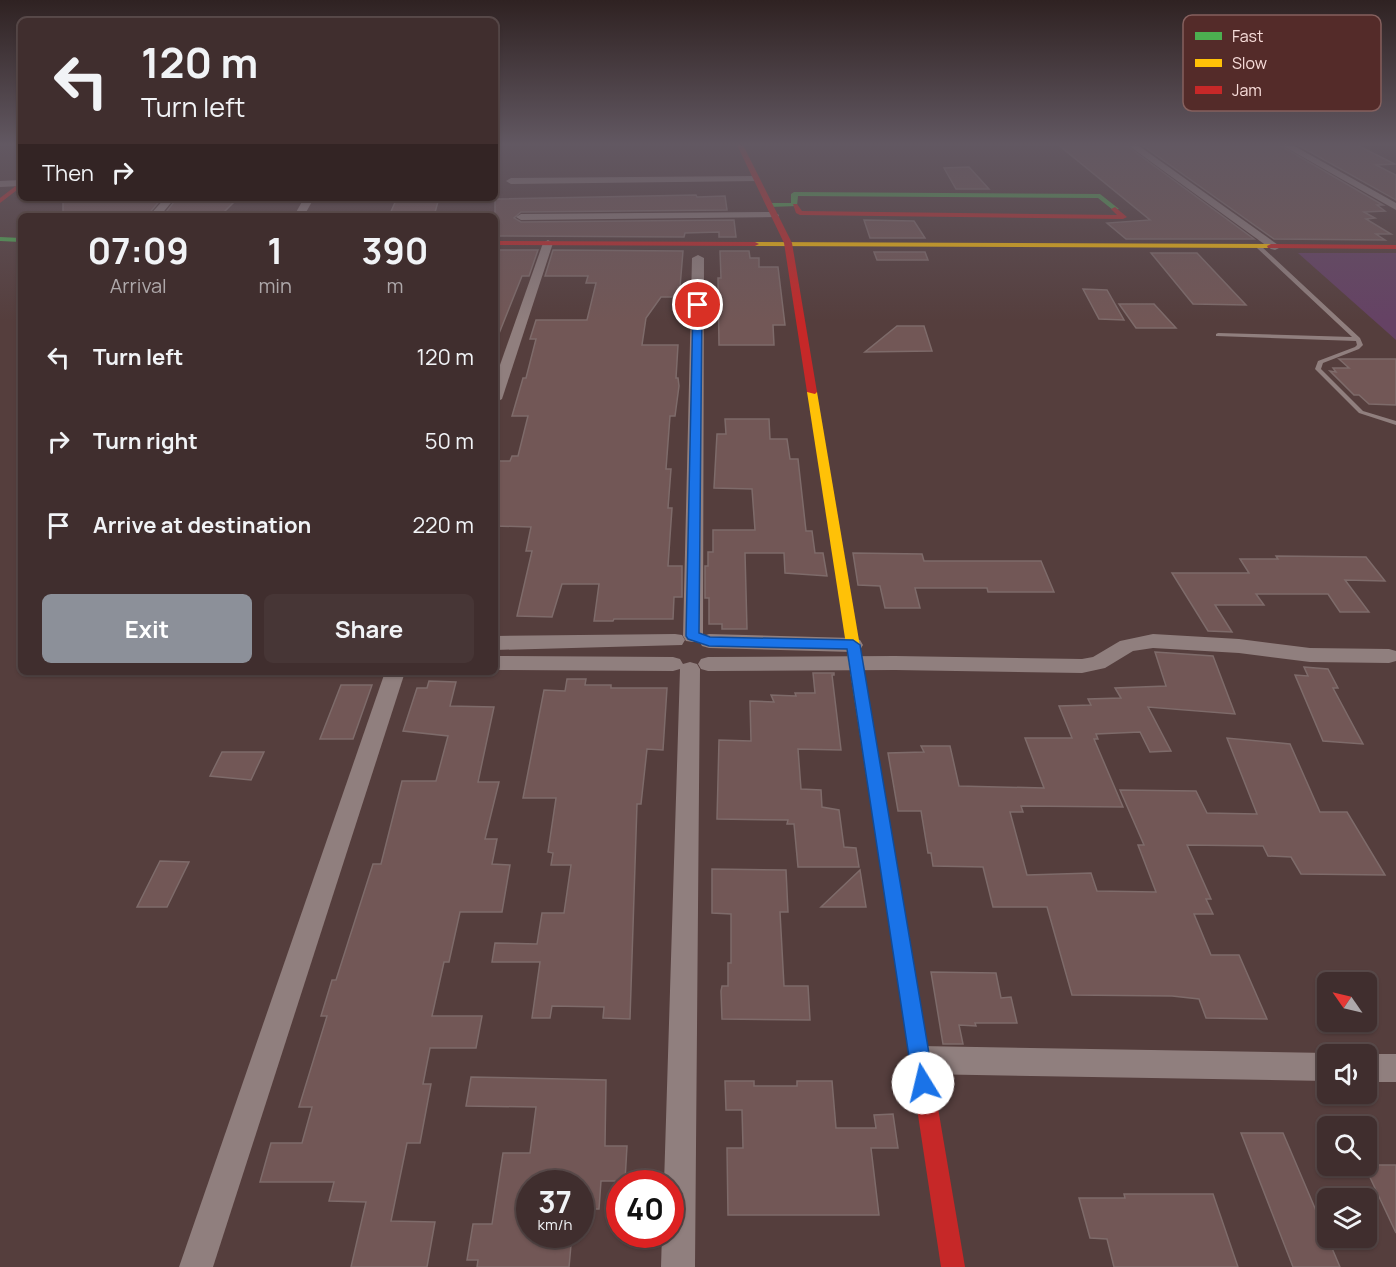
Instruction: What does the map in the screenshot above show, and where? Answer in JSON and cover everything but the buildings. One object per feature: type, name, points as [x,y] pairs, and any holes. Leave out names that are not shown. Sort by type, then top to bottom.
[{"type":"street","points":[[768,202],[788,243],[953,1267]]},
{"type":"street","points":[[521,217],[772,210],[795,205],[800,213],[1123,217],[1107,202]]},
{"type":"street","points":[[1212,202],[1275,247]]},
{"type":"street","points":[[0,239],[18,240]]},
{"type":"street","points":[[498,243],[1396,247]]},
{"type":"street","points":[[498,390],[548,243]]},
{"type":"street","points":[[692,639],[698,258]]},
{"type":"street","points":[[498,643],[692,639],[776,643],[854,654],[1082,666],[1098,663],[1127,646],[1153,641],[1239,646],[1310,655],[1389,656]]},
{"type":"street","points":[[692,639],[716,653],[690,666],[668,658],[667,652],[692,639]]},
{"type":"street","points":[[776,643],[778,663]]},
{"type":"street","points":[[498,663],[690,666],[778,663],[854,654]]},
{"type":"street","points":[[678,1267],[690,666]]},
{"type":"street","points":[[196,1267],[394,675]]},
{"type":"street","points":[[920,1060],[1317,1067]]},
{"type":"street","points":[[1377,1068],[1396,1068]]},
{"type":"lane","points":[[1258,247],[1358,339],[1360,345],[1357,348],[1320,362],[1318,369],[1361,412],[1396,423]]},
{"type":"lane","points":[[1218,335],[1358,339]]},
{"type":"shaded area","points":[[1298,253],[1396,253],[1396,340]]},
{"type":"traffic: fast","points":[[769,205],[795,205],[795,202]]},
{"type":"traffic: fast","points":[[1107,202],[1115,209]]},
{"type":"traffic: fast","points":[[0,239],[18,240]]},
{"type":"traffic: fast","points":[[878,800],[918,1049]]},
{"type":"traffic: slow","points":[[755,244],[1271,246]]},
{"type":"traffic: slow","points":[[812,392],[878,800]]},
{"type":"traffic: jam","points":[[768,202],[788,243],[812,392]]},
{"type":"traffic: jam","points":[[795,205],[800,213],[1123,217],[1115,209]]},
{"type":"traffic: jam","points":[[498,243],[755,244]]},
{"type":"traffic: jam","points":[[1271,246],[1396,247]]},
{"type":"traffic: jam","points":[[918,1049],[953,1267]]},
{"type":"route","points":[[698,305],[693,636],[709,641],[853,645],[923,1083]]}]
